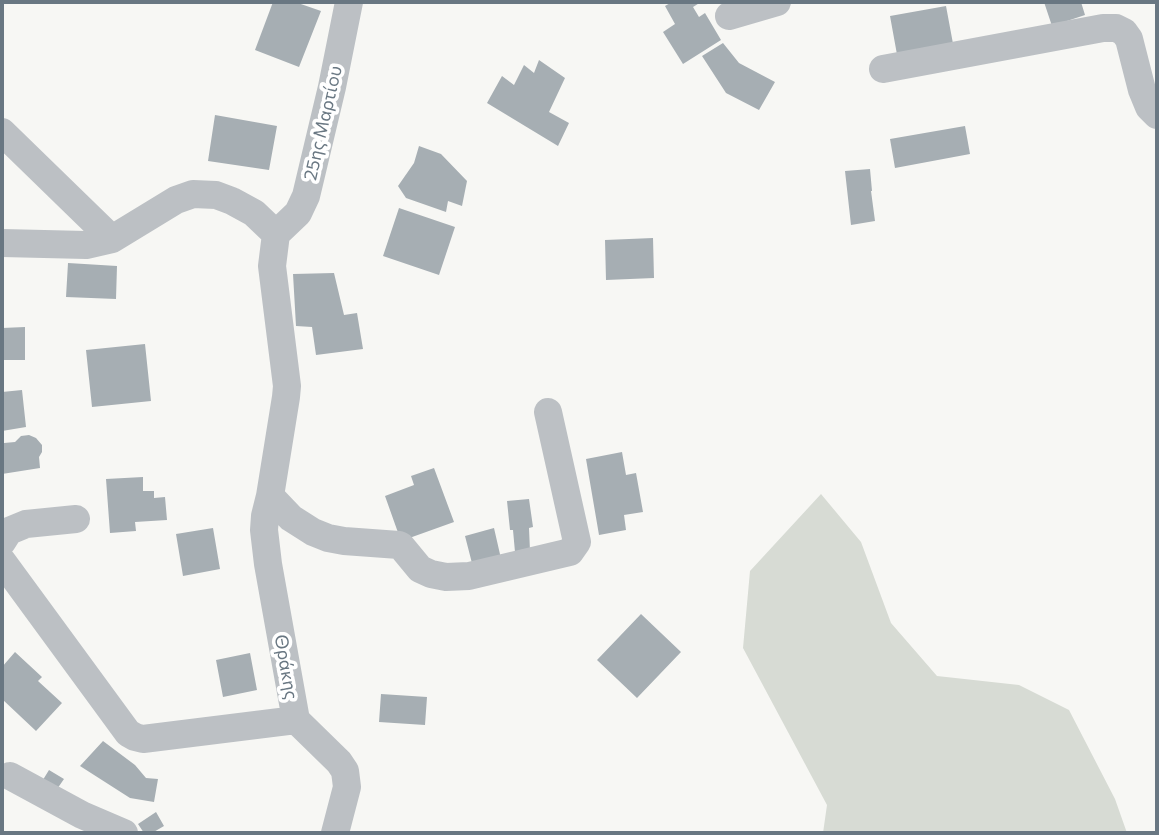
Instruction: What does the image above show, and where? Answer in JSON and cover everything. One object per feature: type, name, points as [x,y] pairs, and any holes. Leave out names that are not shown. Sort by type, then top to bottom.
[{"type":"street","name":"25ης Μαρτίου","points":[[276,234],[298,213],[306,195],[349,2]]},
{"type":"street","points":[[729,16],[777,2]]},
{"type":"street","points":[[883,69],[1103,28],[1116,29],[1125,32],[1129,39],[1142,90],[1149,107],[1157,115]]},
{"type":"street","points":[[2,132],[112,239]]},
{"type":"street","points":[[2,243],[86,245],[112,239],[176,200],[193,194],[216,195],[232,201],[254,212],[276,234]]},
{"type":"street","name":"Θράκης","points":[[2,561],[128,733],[135,737],[143,739],[296,719],[265,542],[265,516],[286,397],[272,265],[276,234]]},
{"type":"street","points":[[270,496],[291,519],[313,532],[344,541],[399,545],[420,569],[446,578],[469,576],[569,552],[577,542],[548,412]]},
{"type":"street","points":[[2,542],[9,531],[26,524],[76,519]]},
{"type":"street","points":[[296,719],[345,771],[347,788],[335,833]]},
{"type":"street","points":[[10,776],[82,815],[124,833]]},
{"type":"shaded area","points":[[821,494],[861,542],[891,623],[937,676],[1019,685],[1069,710],[1115,799],[1127,833],[823,833],[827,805],[743,648],[750,571]]},
{"type":"building","points":[[273,2],[295,2],[321,11],[299,67],[255,50]]},
{"type":"building","points":[[672,2],[701,2],[693,7],[699,17],[705,13],[721,40],[683,64],[663,32],[675,24],[665,6]]},
{"type":"building","points":[[1044,2],[1081,2],[1085,15],[1052,26]]},
{"type":"building","points":[[946,6],[954,49],[898,60],[890,16]]},
{"type":"building","points":[[723,43],[739,63],[775,82],[759,110],[726,93],[702,56]]},
{"type":"building","points":[[539,60],[565,78],[549,112],[569,123],[558,146],[487,103],[502,76],[514,85],[524,65],[534,73]]},
{"type":"building","points":[[215,115],[277,126],[269,170],[208,161]]},
{"type":"building","points":[[965,126],[970,154],[895,168],[890,139]]},
{"type":"building","points":[[419,146],[441,154],[467,181],[462,206],[448,201],[446,212],[406,198],[398,186],[414,163]]},
{"type":"building","points":[[870,169],[875,221],[851,225],[845,171]]},
{"type":"building","points":[[399,208],[455,227],[439,275],[383,256]]},
{"type":"building","points":[[653,238],[654,278],[606,280],[605,240]]},
{"type":"building","points":[[68,263],[117,266],[116,299],[66,297]]},
{"type":"building","points":[[334,273],[344,315],[357,313],[363,349],[316,355],[312,327],[296,326],[293,274]]},
{"type":"building","points":[[25,327],[25,360],[2,360],[2,328]]},
{"type":"building","points":[[145,344],[151,401],[92,407],[86,350]]},
{"type":"building","points":[[22,390],[26,427],[2,431],[2,392]]},
{"type":"building","points":[[2,435],[4,443],[15,442],[21,436],[36,438],[42,445],[40,468],[2,474]]},
{"type":"building","points":[[622,452],[626,475],[636,473],[643,512],[624,515],[626,530],[599,535],[586,459]]},
{"type":"building","points":[[434,468],[454,522],[401,541],[385,496],[414,485],[411,476]]},
{"type":"building","points":[[143,477],[143,491],[154,491],[154,498],[165,497],[167,520],[135,522],[136,531],[110,533],[106,479]]},
{"type":"building","points":[[529,499],[533,527],[529,528],[530,551],[515,552],[507,501]]},
{"type":"building","points":[[213,528],[220,569],[183,576],[176,534]]},
{"type":"building","points":[[494,528],[502,563],[474,571],[465,536]]},
{"type":"building","points":[[641,614],[681,652],[637,698],[597,660]]},
{"type":"building","points":[[15,652],[42,677],[38,681],[62,703],[36,731],[2,699],[2,667]]},
{"type":"building","points":[[250,653],[257,690],[223,697],[216,660]]},
{"type":"building","points":[[381,694],[427,697],[425,725],[379,722]]},
{"type":"building","points":[[103,741],[135,765],[146,778],[158,779],[154,802],[130,798],[80,766]]},
{"type":"building","points":[[49,770],[64,779],[55,792],[41,783]]},
{"type":"building","points":[[156,812],[164,826],[152,833],[144,833],[138,824]]}]
